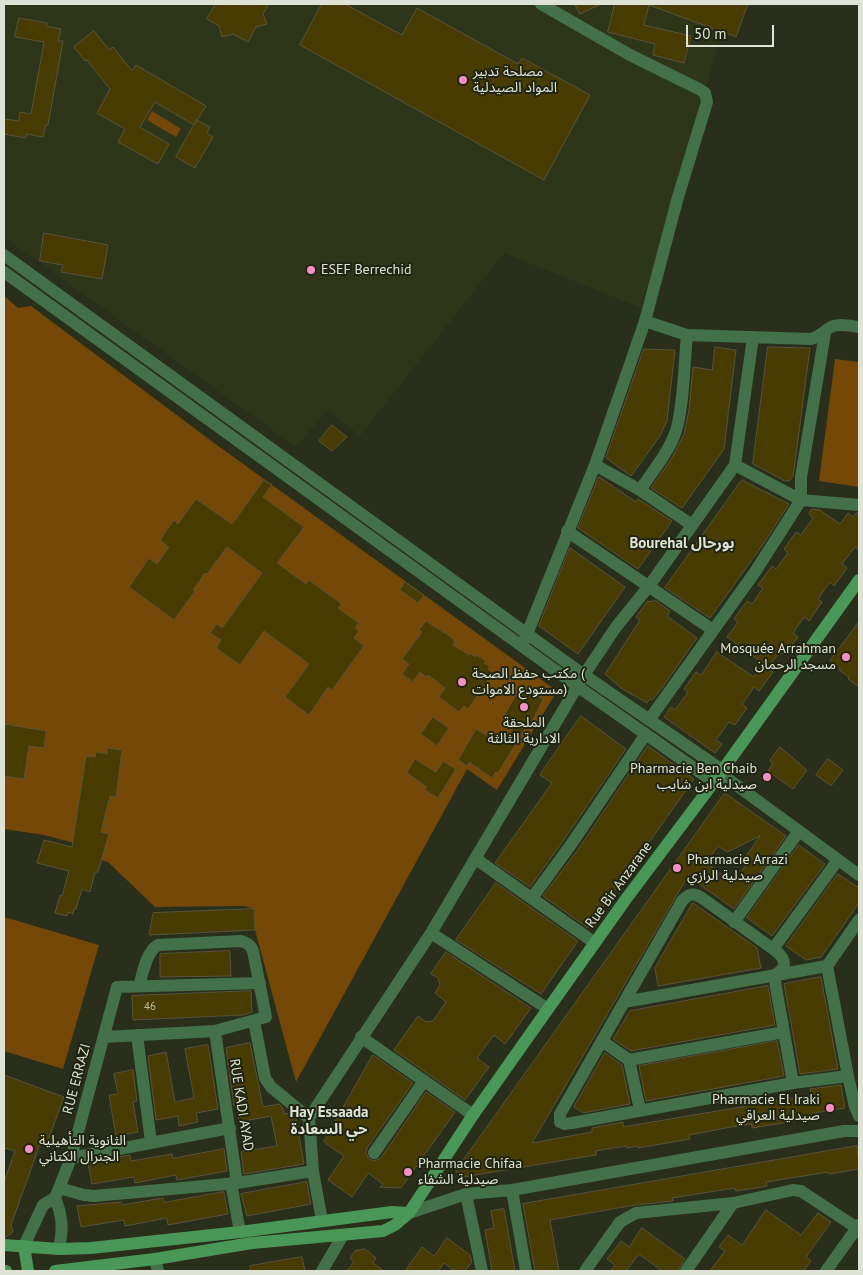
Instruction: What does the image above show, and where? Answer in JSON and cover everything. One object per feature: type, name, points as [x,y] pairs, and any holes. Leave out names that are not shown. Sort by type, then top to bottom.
[{"type":"street","points":[[523,646],[567,531],[595,465],[645,321],[707,98],[705,93],[630,55],[541,4]]},
{"type":"street","points":[[4,255],[725,775],[859,875]]},
{"type":"street","points":[[4,272],[577,686],[714,782]]},
{"type":"street","points":[[645,321],[687,335],[811,339],[825,333],[830,327],[859,327]]},
{"type":"street","points":[[649,720],[755,572],[801,500],[801,477],[825,333]]},
{"type":"street","points":[[640,490],[671,443],[676,431],[687,335]]},
{"type":"street","points":[[322,1221],[313,1171],[309,1118],[431,933],[584,675],[616,627],[649,586],[735,465],[753,337]]},
{"type":"street","points":[[595,465],[640,490],[692,525]]},
{"type":"street","points":[[735,465],[801,500],[859,506]]},
{"type":"street","points":[[322,502],[330,491]]},
{"type":"street","points":[[567,531],[713,630]]},
{"type":"street","name":"Rue Bir Anzarane","points":[[60,1271],[156,1265],[252,1243],[343,1236],[384,1231],[395,1226],[409,1213],[472,1115],[594,943],[714,782],[725,775],[859,580]]},
{"type":"street","points":[[532,898],[570,846],[646,734]]},
{"type":"street","points":[[734,922],[799,831]]},
{"type":"street","points":[[476,859],[594,943]]},
{"type":"street","points":[[774,949],[838,860]]},
{"type":"street","points":[[774,976],[783,969],[785,963],[782,956],[696,894],[686,896],[560,1114],[560,1122],[564,1124],[572,1123],[793,1083],[848,1076]]},
{"type":"street","points":[[624,1002],[827,966],[859,920]]},
{"type":"street","points":[[431,933],[548,1009]]},
{"type":"street","points":[[139,986],[149,956],[153,948],[158,945],[240,941],[251,946],[260,982],[260,1019],[265,1078],[271,1087],[309,1118]]},
{"type":"street","points":[[827,966],[848,1076],[859,1116]]},
{"type":"street","points":[[774,976],[793,1083]]},
{"type":"street","name":"RUE ERRAZI","points":[[57,1193],[71,1158],[117,987],[260,982]]},
{"type":"street","points":[[104,1037],[214,1031],[260,1019]]},
{"type":"street","name":"RUE KADI AYAD","points":[[214,1031],[230,1128],[240,1232]]},
{"type":"street","points":[[629,1060],[784,1032]]},
{"type":"street","points":[[136,1035],[151,1142]]},
{"type":"street","points":[[361,1037],[472,1115]]},
{"type":"street","points":[[602,1041],[629,1060],[640,1110]]},
{"type":"street","points":[[374,1153],[424,1081]]},
{"type":"street","points":[[71,1158],[230,1128]]},
{"type":"street","points":[[4,1245],[59,1249],[91,1248],[240,1232],[392,1212],[409,1213],[466,1194],[512,1190],[844,1131],[859,1131]]},
{"type":"street","points":[[28,1271],[24,1246],[43,1205],[57,1193],[94,1196],[234,1183],[313,1171]]},
{"type":"street","points":[[512,1190],[526,1271]]},
{"type":"street","points":[[585,1271],[620,1222],[636,1213],[733,1203],[793,1190],[808,1194],[858,1227],[826,1271]]},
{"type":"street","points":[[57,1193],[62,1233],[59,1249],[60,1271]]},
{"type":"street","points":[[466,1194],[482,1271]]},
{"type":"street","points":[[686,1271],[733,1203]]},
{"type":"street","points":[[325,1270],[343,1236]]},
{"type":"shaded area","points":[[4,4],[748,4],[736,37],[722,32],[641,308],[504,253],[360,436],[328,410],[296,447],[4,237]]},
{"type":"shaded area","points":[[152,111],[181,129],[176,137],[147,120]]},
{"type":"shaded area","points":[[4,296],[18,308],[31,306],[210,440],[557,691],[497,790],[467,769],[296,1082],[255,930],[254,909],[245,906],[155,907],[108,862],[84,855],[86,846],[44,835],[4,829]]},
{"type":"shaded area","points":[[835,359],[859,362],[859,487],[819,481]]},
{"type":"shaded area","points":[[4,917],[99,945],[63,1069],[4,1051]]},
{"type":"building","points":[[216,4],[269,4],[263,14],[267,24],[256,27],[248,42],[233,34],[222,37],[219,26],[207,19]]},
{"type":"building","name":"مصلحة تدبير المواد الصيدلية","points":[[322,4],[345,4],[402,35],[417,8],[518,64],[522,58],[590,95],[544,180],[300,45]]},
{"type":"building","points":[[575,4],[601,4],[580,14]]},
{"type":"building","points":[[615,4],[748,4],[736,37],[649,5],[644,25],[691,36],[684,63],[653,55],[655,44],[608,32]]},
{"type":"building","points":[[19,18],[47,23],[46,26],[61,29],[58,41],[63,41],[48,125],[46,125],[43,137],[27,134],[26,138],[4,134],[4,119],[19,121],[20,112],[31,114],[44,42],[15,37]]},
{"type":"building","points":[[94,31],[109,50],[113,47],[132,71],[136,65],[206,106],[194,125],[155,102],[140,127],[169,144],[158,164],[118,142],[125,129],[97,113],[110,89],[74,47]]},
{"type":"building","points":[[197,120],[210,127],[207,133],[213,137],[195,168],[176,157]]},
{"type":"building","points":[[44,233],[108,245],[102,279],[61,272],[63,265],[40,261]]},
{"type":"building","points":[[715,347],[736,350],[724,449],[682,508],[651,488],[672,458],[684,434],[689,410],[693,367],[712,370]]},
{"type":"building","points":[[768,347],[810,348],[793,477],[789,481],[785,481],[753,464]]},
{"type":"building","points":[[644,349],[675,350],[667,421],[660,436],[631,476],[606,458]]},
{"type":"building","points":[[332,425],[347,437],[332,451],[319,441]]},
{"type":"building","points":[[599,477],[636,502],[638,499],[672,521],[638,569],[578,528]]},
{"type":"building","points":[[264,480],[272,485],[263,497],[304,527],[277,563],[306,584],[309,580],[342,604],[338,608],[359,623],[355,628],[359,631],[354,638],[364,646],[332,690],[328,687],[309,715],[285,697],[309,664],[264,631],[240,665],[216,648],[221,640],[210,633],[217,624],[222,628],[262,573],[227,547],[207,574],[205,573],[193,590],[195,591],[174,620],[129,587],[149,558],[157,564],[169,547],[160,540],[174,520],[178,524],[196,499],[232,524]]},
{"type":"building","points":[[742,480],[789,504],[764,543],[710,618],[665,588]]},
{"type":"building","points":[[812,509],[820,510],[840,524],[848,513],[853,517],[856,513],[859,513],[859,550],[855,547],[842,564],[847,568],[834,586],[830,582],[824,590],[818,599],[822,602],[809,621],[804,617],[793,633],[798,637],[785,655],[780,652],[768,667],[727,637],[738,622],[734,619],[747,601],[752,604],[763,588],[758,585],[772,566],[776,569],[788,553],[784,549],[796,532],[801,535],[813,518],[809,514]]},
{"type":"building","points":[[570,548],[625,587],[578,654],[539,626]]},
{"type":"building","points":[[405,582],[424,595],[418,603],[400,590]]},
{"type":"building","points":[[656,601],[670,611],[667,616],[697,638],[662,688],[647,703],[621,688],[605,674],[640,620],[636,617],[647,602]]},
{"type":"building","points":[[426,621],[451,637],[455,642],[453,645],[469,655],[470,653],[476,657],[477,655],[486,661],[484,663],[490,667],[488,669],[493,673],[468,709],[464,706],[459,712],[439,697],[445,688],[428,675],[426,677],[420,672],[413,682],[402,674],[409,664],[402,659],[422,632],[419,630]]},
{"type":"building","name":"Mosquée Arrahman مسجد الرحمان","points":[[859,622],[859,687],[830,661]]},
{"type":"building","points":[[717,652],[754,677],[762,665],[773,672],[759,691],[754,687],[742,704],[747,708],[735,725],[729,722],[716,740],[722,744],[715,753],[664,717],[671,707],[675,710],[688,692],[684,689],[696,672],[701,675]]},
{"type":"building","points":[[522,686],[543,699],[531,723],[529,722],[498,773],[496,772],[492,778],[469,762],[467,766],[458,760],[476,729],[486,735],[488,732],[504,742],[517,722],[505,714]]},
{"type":"building","points":[[581,716],[626,749],[530,887],[495,863],[552,783],[540,775]]},
{"type":"building","points":[[433,717],[449,728],[437,746],[421,734]]},
{"type":"building","points":[[4,724],[46,731],[44,748],[29,746],[24,779],[4,776]]},
{"type":"building","points":[[648,746],[694,779],[588,928],[543,896],[577,851]]},
{"type":"building","points":[[780,747],[807,770],[793,789],[768,771],[773,763],[770,761]]},
{"type":"building","points":[[107,748],[122,750],[116,797],[110,796],[101,832],[109,834],[98,872],[95,872],[90,892],[82,889],[73,914],[68,912],[67,916],[55,913],[69,871],[37,863],[44,840],[72,847],[86,756],[95,757],[96,752],[107,754]]},
{"type":"building","points":[[415,759],[436,772],[443,761],[456,769],[438,798],[425,790],[427,787],[407,773]]},
{"type":"building","points":[[828,759],[843,770],[831,786],[816,775]]},
{"type":"building","points":[[725,793],[786,836],[734,909],[688,876],[532,1143],[592,1132],[592,1128],[623,1122],[623,1127],[811,1095],[810,1089],[841,1085],[845,1108],[814,1113],[815,1118],[752,1128],[752,1124],[731,1127],[689,1135],[690,1139],[638,1148],[638,1146],[627,1148],[627,1146],[606,1149],[596,1151],[596,1155],[463,1177],[456,1171]],"holes":[[[760,836],[742,862],[746,865],[734,883],[706,863],[718,846],[727,852]]]},
{"type":"building","points":[[799,845],[825,864],[772,936],[747,918]]},
{"type":"building","points":[[838,874],[859,888],[859,903],[821,957],[806,960],[786,946]]},
{"type":"building","points":[[496,883],[578,941],[541,994],[456,940]]},
{"type":"building","points":[[693,903],[757,948],[761,968],[658,986],[655,968]]},
{"type":"building","points":[[254,909],[255,930],[149,935],[153,913]]},
{"type":"building","points":[[230,951],[231,976],[160,977],[160,954]]},
{"type":"building","points":[[446,952],[531,1008],[505,1044],[494,1035],[477,1058],[489,1067],[465,1100],[394,1050],[418,1016],[426,1022],[433,1021],[446,1002],[435,993],[440,985],[438,978],[431,974]]},
{"type":"building","points":[[821,977],[838,1069],[800,1074],[784,984]]},
{"type":"building","points":[[768,986],[775,1025],[631,1051],[613,1039],[630,1011]]},
{"type":"building","points":[[251,991],[252,1012],[243,1015],[133,1020],[132,996]]},
{"type":"building","points":[[777,1041],[784,1076],[646,1101],[639,1066]]},
{"type":"building","points":[[250,1043],[263,1107],[279,1104],[283,1108],[284,1114],[290,1113],[296,1118],[304,1164],[244,1174],[241,1152],[277,1146],[271,1116],[239,1122],[237,1105],[234,1106],[226,1048]]},
{"type":"building","points":[[208,1045],[218,1109],[196,1113],[198,1122],[179,1126],[178,1116],[156,1120],[148,1056],[166,1052],[175,1102],[194,1098],[185,1049]]},
{"type":"building","points":[[605,1053],[622,1065],[630,1104],[583,1113],[574,1107]]},
{"type":"building","points":[[373,1055],[413,1083],[367,1148],[366,1153],[369,1159],[374,1161],[381,1158],[426,1092],[455,1112],[401,1188],[380,1187],[383,1184],[368,1173],[352,1197],[328,1180],[344,1156],[324,1142]]},
{"type":"building","points":[[133,1070],[137,1101],[133,1102],[138,1132],[116,1136],[109,1095],[118,1094],[114,1074]]},
{"type":"building","name":"الثانوية التأهيلية الجنرال الكتاني","points":[[4,1075],[64,1097],[46,1146],[40,1144],[11,1225],[13,1232],[6,1237],[4,1237],[4,1182],[15,1151],[4,1148]]},
{"type":"building","points":[[857,1146],[859,1169],[766,1182],[767,1186],[756,1188],[736,1191],[735,1188],[672,1198],[673,1201],[635,1205],[550,1220],[559,1271],[535,1271],[523,1204]]},
{"type":"building","points":[[224,1149],[227,1171],[177,1180],[176,1175],[135,1183],[134,1177],[92,1184],[88,1163],[130,1155],[131,1161],[172,1154],[173,1158]]},
{"type":"building","points":[[307,1182],[311,1204],[247,1216],[241,1194]]},
{"type":"building","points":[[224,1192],[228,1214],[168,1225],[167,1218],[125,1226],[124,1220],[81,1227],[77,1206],[121,1202],[122,1205],[163,1198],[164,1202]]},
{"type":"building","points":[[504,1209],[515,1271],[492,1271],[485,1230],[494,1228],[491,1211]]},
{"type":"building","points":[[766,1210],[801,1235],[818,1213],[831,1222],[806,1257],[811,1261],[803,1271],[710,1271],[725,1251],[719,1247],[728,1235],[742,1245]]},
{"type":"building","points":[[642,1228],[685,1259],[678,1271],[662,1271],[639,1254],[626,1271],[610,1271],[615,1265],[607,1259],[621,1241],[629,1247]]},
{"type":"building","points":[[447,1238],[470,1255],[472,1262],[465,1271],[455,1271],[444,1263],[438,1271],[405,1271],[422,1247],[434,1256]]},
{"type":"building","points":[[365,1249],[376,1258],[373,1263],[384,1271],[347,1271],[354,1262],[350,1258],[355,1251]]},
{"type":"building","points":[[302,1257],[305,1271],[250,1271],[250,1266]]},
{"type":"place","name":"مصلحة تدبير المواد الصيدلية","points":[[463,80]]},
{"type":"place","name":"ESEF Berrechid","points":[[311,270]]},
{"type":"place","name":"Mosquée Arrahman مسجد الرحمان","points":[[846,657]]},
{"type":"place","name":"مكتب حفظ الصحة ( مستودع الاموات)","points":[[462,682]]},
{"type":"place","name":"الملحقة الادارية الثالثة","points":[[524,707]]},
{"type":"place","name":"Pharmacie Ben Chaib صيدلية ابن شايب","points":[[767,777]]},
{"type":"place","name":"Pharmacie Arrazi صيدلية الرازي","points":[[677,868]]},
{"type":"place","name":"Pharmacie El Iraki صيدلية العراقي","points":[[830,1108]]},
{"type":"place","name":"الثانوية التأهيلية الجنرال الكتاني","points":[[29,1149]]},
{"type":"place","name":"Pharmacie Chifaa صيدلية الشفاء","points":[[408,1172]]},
{"type":"district","name":"Bourehal بورحال","points":[[682,544]]},
{"type":"district","name":"Hay Essaada حي السعادة","points":[[329,1122]]}]
